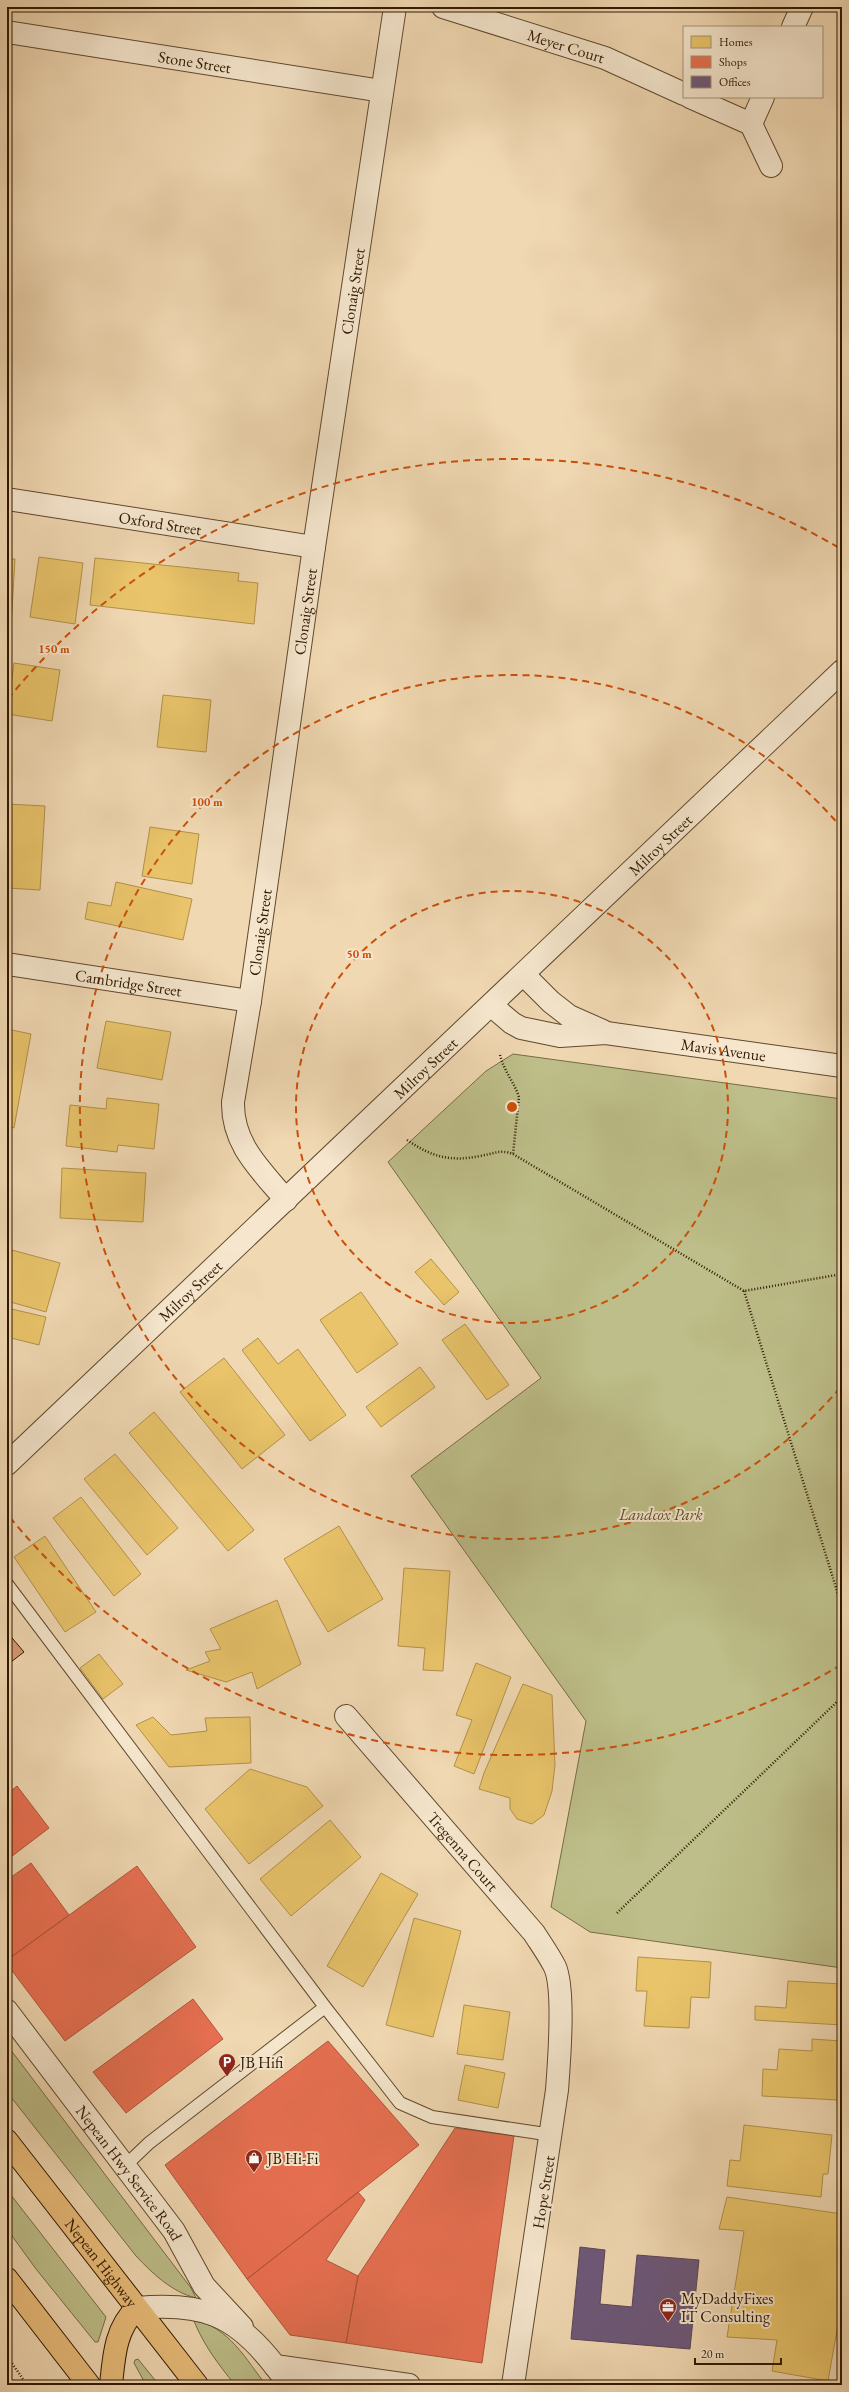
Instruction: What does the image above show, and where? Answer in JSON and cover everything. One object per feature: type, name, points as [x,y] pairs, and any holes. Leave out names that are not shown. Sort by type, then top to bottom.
[{"type":"highway","name":"Nepean Highway","points":[[7,2141],[197,2385]]},
{"type":"highway","points":[[7,2279],[88,2385]]},
{"type":"highway","points":[[111,2385],[120,2332],[129,2316],[137,2308]]},
{"type":"street","name":"Clonaig Street","points":[[286,1200],[240,1141],[232,1117],[233,1102],[250,1001],[314,546],[395,7]]},
{"type":"street","name":"Meyer Court","points":[[443,7],[605,58],[683,94]]},
{"type":"street","points":[[793,26],[802,7]]},
{"type":"street","name":"Stone Street","points":[[7,32],[382,91]]},
{"type":"street","points":[[692,98],[750,124],[771,166]]},
{"type":"street","points":[[750,124],[763,98]]},
{"type":"street","name":"Oxford Street","points":[[7,499],[314,546]]},
{"type":"street","name":"Milroy Street","points":[[7,1464],[492,1006],[842,671]]},
{"type":"street","name":"Cambridge Street","points":[[7,964],[250,1001]]},
{"type":"street","name":"Mavis Avenue","points":[[524,975],[551,1002],[569,1016],[606,1033]]},
{"type":"street","name":"Mavis Avenue","points":[[492,1006],[512,1023],[521,1028],[560,1036],[606,1033],[842,1066]]},
{"type":"street","name":"Tregenna Court","points":[[346,1716],[534,1933],[555,1968],[560,1998]]},
{"type":"street","name":"Hope Street","points":[[513,2385],[552,2135],[560,2056],[560,1998]]},
{"type":"street","name":"Nepean Hwy Service Road","points":[[7,2011],[126,2165],[181,2241],[204,2286],[249,2335]]},
{"type":"street","points":[[137,2308],[176,2306],[195,2309],[226,2319],[249,2335],[290,2385]]},
{"type":"street","points":[[275,2366],[409,2385]]},
{"type":"lane","points":[[7,1584],[325,2007],[400,2103],[432,2117],[552,2135]]},
{"type":"lane","points":[[126,2165],[149,2144],[325,2007]]},
{"type":"path","points":[[500,1055],[503,1068],[516,1088],[519,1097],[513,1154]]},
{"type":"path","points":[[407,1140],[424,1152],[440,1158],[480,1156],[497,1151],[513,1154],[744,1291],[842,1274]]},
{"type":"path","points":[[744,1291],[842,1607]]},
{"type":"path","points":[[617,1914],[842,1697]]},
{"type":"path","points":[[7,2356],[27,2385]]},
{"type":"green space","name":"Landcox Park","points":[[513,1054],[842,1099],[842,1968],[590,1932],[551,1907],[586,1721],[411,1476],[541,1378],[388,1162],[486,1071]]},
{"type":"green space","points":[[7,2045],[191,2288],[196,2298],[187,2295],[163,2282],[136,2256],[7,2092]]},
{"type":"green space","points":[[7,2190],[106,2317],[98,2342],[95,2342],[36,2269],[7,2229]]},
{"type":"green space","points":[[194,2321],[217,2329],[227,2337],[244,2355],[266,2385],[235,2385],[207,2347]]},
{"type":"green space","points":[[138,2359],[159,2385],[146,2385],[134,2363],[135,2360]]},
{"type":"building: Homes","points":[[39,557],[83,563],[75,624],[30,617]]},
{"type":"building: Homes","points":[[95,558],[239,573],[238,581],[258,583],[254,624],[90,605]]},
{"type":"building: Homes","points":[[7,559],[15,559],[11,627],[7,626]]},
{"type":"building: Homes","points":[[14,663],[60,670],[52,721],[7,714]]},
{"type":"building: Homes","points":[[163,695],[211,700],[206,752],[157,747]]},
{"type":"building: Homes","points":[[7,804],[45,806],[40,890],[7,888]]},
{"type":"building: Homes","points":[[150,827],[199,834],[192,884],[142,876]]},
{"type":"building: Homes","points":[[116,882],[192,899],[183,940],[85,919],[88,902],[111,906]]},
{"type":"building: Homes","points":[[106,1021],[171,1032],[162,1080],[97,1068]]},
{"type":"building: Homes","points":[[7,1029],[31,1034],[14,1128],[7,1126]]},
{"type":"building: Homes","points":[[107,1098],[159,1104],[154,1149],[118,1145],[117,1152],[66,1146],[70,1105],[106,1109]]},
{"type":"building: Homes","points":[[62,1168],[146,1173],[143,1222],[60,1218]]},
{"type":"building: Homes","points":[[12,1250],[60,1263],[46,1312],[7,1301],[7,1269]]},
{"type":"building: Homes","points":[[431,1259],[459,1292],[444,1305],[415,1272]]},
{"type":"building: Homes","points":[[361,1292],[398,1344],[357,1373],[320,1320]]},
{"type":"building: Homes","points":[[7,1308],[46,1317],[39,1345],[7,1337]]},
{"type":"building: Homes","points":[[465,1324],[509,1385],[487,1400],[442,1340]]},
{"type":"building: Homes","points":[[258,1338],[278,1364],[298,1349],[346,1415],[310,1441],[242,1350]]},
{"type":"building: Homes","points":[[224,1358],[285,1435],[242,1469],[180,1392]]},
{"type":"building: Homes","points":[[420,1367],[435,1387],[381,1427],[366,1407]]},
{"type":"building: Homes","points":[[154,1412],[254,1530],[228,1551],[129,1433]]},
{"type":"building: Homes","points":[[115,1454],[178,1528],[147,1555],[84,1479]]},
{"type":"building: Homes","points":[[81,1497],[141,1574],[114,1596],[53,1518]]},
{"type":"building: Homes","points":[[339,1526],[383,1599],[328,1632],[284,1559]]},
{"type":"building: Homes","points":[[45,1536],[96,1612],[65,1632],[14,1557]]},
{"type":"building: Homes","points":[[404,1568],[450,1571],[443,1671],[423,1670],[425,1648],[398,1646]]},
{"type":"building: Homes","points":[[277,1600],[301,1664],[257,1689],[252,1672],[226,1682],[186,1670],[210,1661],[205,1652],[221,1649],[210,1629]]},
{"type":"building: Homes","points":[[99,1654],[123,1684],[103,1699],[80,1668]]},
{"type":"building: Homes","points":[[476,1663],[511,1677],[474,1774],[454,1766],[472,1720],[456,1715]]},
{"type":"building: Homes","points":[[523,1684],[552,1695],[555,1765],[552,1791],[544,1815],[532,1824],[517,1819],[510,1809],[510,1798],[479,1789],[484,1773]]},
{"type":"building: Homes","points":[[153,1717],[171,1735],[207,1731],[205,1718],[250,1717],[251,1763],[169,1767],[136,1725]]},
{"type":"building: Homes","points":[[250,1769],[307,1787],[323,1806],[249,1864],[205,1809]]},
{"type":"building: Homes","points":[[330,1820],[361,1857],[291,1916],[260,1879]]},
{"type":"building: Homes","points":[[381,1873],[418,1894],[363,1987],[327,1966]]},
{"type":"building: Homes","points":[[414,1918],[461,1931],[433,2037],[386,2025]]},
{"type":"building: Homes","points":[[638,1957],[711,1962],[709,1998],[691,1997],[689,2028],[644,2026],[647,1991],[636,1991]]},
{"type":"building: Homes","points":[[788,1981],[842,1984],[842,2025],[755,2020],[755,2006],[786,2008]]},
{"type":"building: Homes","points":[[464,2005],[510,2012],[503,2060],[457,2054]]},
{"type":"building: Homes","points":[[812,2039],[841,2041],[838,2100],[762,2096],[763,2069],[777,2070],[779,2049],[812,2051]]},
{"type":"building: Homes","points":[[465,2065],[505,2073],[498,2108],[458,2100]]},
{"type":"building: Homes","points":[[744,2125],[832,2135],[828,2174],[823,2174],[821,2197],[727,2186],[730,2160],[740,2161]]},
{"type":"building: Homes","points":[[727,2197],[842,2214],[842,2302],[828,2381],[772,2371],[777,2340],[727,2337],[744,2231],[719,2229]]},
{"type":"building: Shops","points":[[17,1786],[49,1828],[7,1860],[7,1794]]},
{"type":"building: Shops","points":[[31,1863],[69,1915],[7,1960],[7,1880]]},
{"type":"building: Shops","points":[[137,1866],[196,1947],[65,2041],[7,1964],[7,1960]]},
{"type":"building: Shops","points":[[193,1999],[223,2039],[126,2113],[93,2072]]},
{"type":"building: Shops","points":[[328,2041],[419,2145],[247,2279],[165,2165]]},
{"type":"building: Shops","points":[[455,2128],[514,2136],[482,2363],[346,2343],[358,2276]]},
{"type":"building: Shops","points":[[358,2192],[365,2200],[326,2260],[358,2276],[346,2343],[290,2335],[247,2279]]},
{"type":"building: Offices","points":[[580,2247],[605,2250],[600,2304],[632,2307],[637,2255],[699,2260],[690,2349],[571,2339]]},
{"type":"building: Other","points":[[7,1632],[24,1652],[7,1665]]},
{"type":"place","name":"JB Hifi","points":[[227,2077]]},
{"type":"place","name":"JB Hi-Fi","points":[[254,2173]]},
{"type":"place","name":"MyDaddyFixes IT Consulting","points":[[668,2322]]}]
